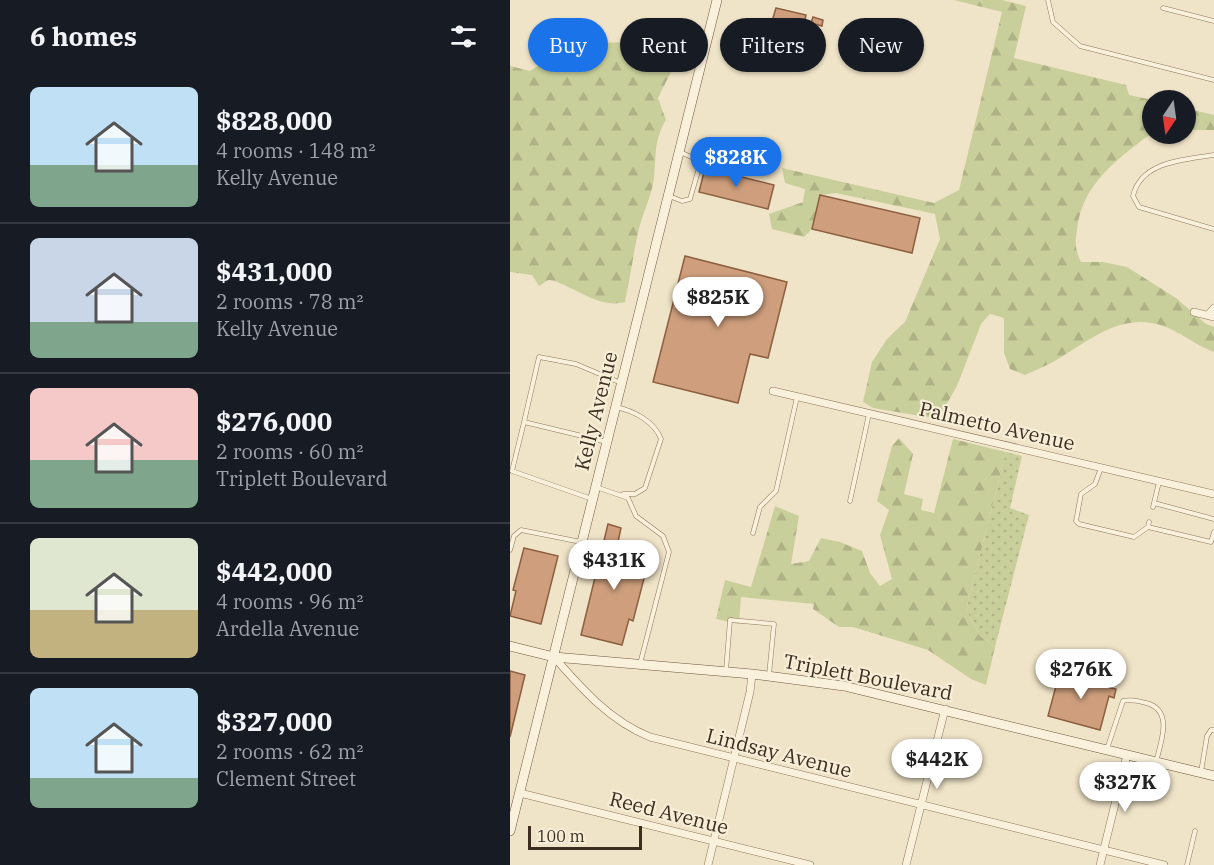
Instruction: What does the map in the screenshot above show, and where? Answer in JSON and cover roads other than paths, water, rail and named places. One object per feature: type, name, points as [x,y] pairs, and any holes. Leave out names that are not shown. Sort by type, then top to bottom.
[{"type":"main road","name":"Kelly Avenue","points":[[510,831],[717,0]]},
{"type":"main road","name":"Triplett Boulevard","points":[[510,646],[554,657],[752,674],[844,686],[1214,776]]},
{"type":"street","points":[[1194,312],[1211,316],[1214,308]]},
{"type":"street","name":"Palmetto Avenue","points":[[772,391],[1214,494]]},
{"type":"street","name":"Lindsay Avenue","points":[[554,657],[602,708],[633,730],[658,740],[1164,865]]},
{"type":"street","points":[[708,865],[752,674]]},
{"type":"street","points":[[906,865],[945,709]]},
{"type":"street","points":[[1100,865],[1126,755]]},
{"type":"street","name":"Reed Avenue","points":[[520,793],[810,865]]},
{"type":"lane","points":[[1048,0],[1053,22],[1080,46],[1214,80]]},
{"type":"lane","points":[[1163,8],[1214,21]]},
{"type":"lane","points":[[668,196],[682,201],[690,199],[699,168],[698,160],[679,152]]},
{"type":"lane","points":[[1214,155],[1156,167],[1140,178],[1133,196],[1139,207],[1214,229]]},
{"type":"lane","points":[[592,500],[512,471],[539,357],[576,364],[621,383]]},
{"type":"lane","points":[[753,533],[760,507],[776,491],[797,396]]},
{"type":"lane","points":[[616,406],[635,412],[658,432],[661,439],[645,488],[635,494],[623,495]]},
{"type":"lane","points":[[850,501],[869,413]]},
{"type":"lane","points":[[524,422],[607,442]]},
{"type":"lane","points":[[1101,467],[1098,481],[1081,494],[1076,520],[1079,524],[1134,537],[1148,524],[1212,542],[1214,532]]},
{"type":"lane","points":[[1159,481],[1153,505],[1214,519]]},
{"type":"lane","points":[[596,487],[628,498],[636,516],[663,536],[669,552],[640,664]]},
{"type":"lane","points":[[510,550],[514,536],[521,530],[582,543]]},
{"type":"lane","points":[[726,672],[730,620],[774,624],[769,676]]},
{"type":"lane","points":[[1107,749],[1122,700],[1129,699],[1151,704],[1161,711],[1164,720],[1156,762]]},
{"type":"lane","points":[[1201,773],[1208,732],[1214,730]]},
{"type":"lane","points":[[1187,865],[1196,831]]}]
